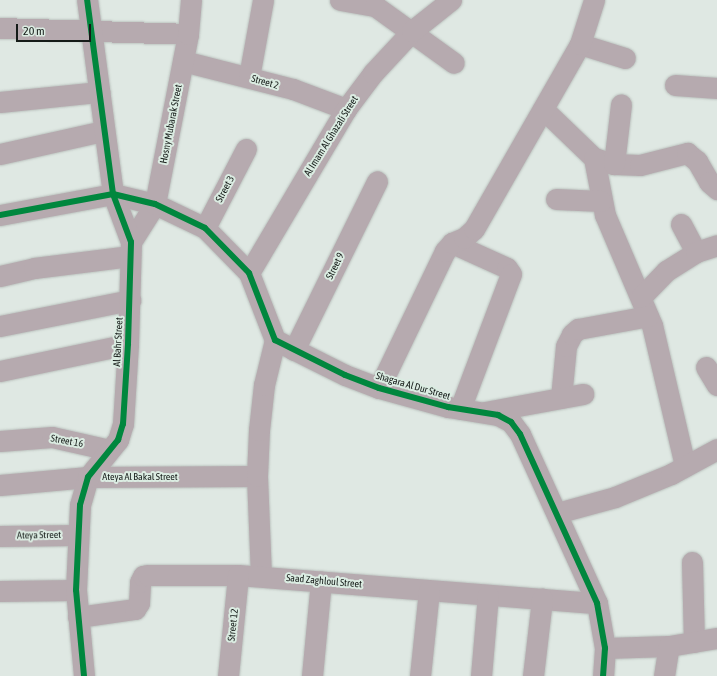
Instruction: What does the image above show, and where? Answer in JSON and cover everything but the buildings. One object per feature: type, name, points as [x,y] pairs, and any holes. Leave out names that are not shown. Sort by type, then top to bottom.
[{"type":"street","name":"Al Bahr Street","points":[[84,676],[76,590],[77,535],[80,505],[88,477],[118,440],[123,424],[128,344],[131,249],[113,194],[88,0]]},
{"type":"street","name":"Hosny Mubarak Street","points":[[131,249],[155,204],[188,34],[192,0]]},
{"type":"street","points":[[249,77],[263,0]]},
{"type":"street","points":[[340,0],[375,6],[412,31],[454,63]]},
{"type":"street","name":"Al Imam Al Ghazali Street","points":[[249,273],[346,109],[373,73],[412,31],[451,0]]},
{"type":"street","points":[[379,388],[452,243],[464,238],[474,229],[580,44],[594,0]]},
{"type":"street","points":[[0,28],[188,34]]},
{"type":"street","points":[[580,44],[625,58]]},
{"type":"street","name":"Street 2","points":[[183,61],[249,77],[346,109]]},
{"type":"street","points":[[675,85],[717,88]]},
{"type":"street","points":[[0,102],[99,92]]},
{"type":"street","points":[[614,164],[621,104]]},
{"type":"street","points":[[543,109],[594,158],[614,164],[640,165],[688,153],[697,161],[709,182],[717,189]]},
{"type":"street","points":[[0,154],[104,131]]},
{"type":"street","name":"Street 3","points":[[205,228],[246,149]]},
{"type":"street","points":[[594,158],[601,201],[614,242],[644,306],[685,466]]},
{"type":"street","name":"Street 9","points":[[294,350],[377,181]]},
{"type":"street","points":[[0,215],[113,194],[155,204],[205,228],[249,273],[275,340],[263,392],[257,476],[261,576]]},
{"type":"street","points":[[556,199],[601,201]]},
{"type":"street","points":[[682,224],[696,252]]},
{"type":"street","points":[[452,243],[507,268],[511,274],[460,409]]},
{"type":"street","points":[[561,398],[566,346],[572,334],[578,329],[644,306],[666,271],[696,252],[717,244]]},
{"type":"street","points":[[0,276],[131,249]]},
{"type":"street","points":[[0,326],[130,300]]},
{"type":"street","name":"Shagara Al Dur Street","points":[[275,340],[379,388],[460,409],[498,415],[511,422],[520,434],[597,603],[605,648],[603,676]]},
{"type":"street","points":[[0,372],[128,344]]},
{"type":"street","points":[[706,367],[717,385]]},
{"type":"street","points":[[483,413],[583,394]]},
{"type":"street","name":"Street 16","points":[[0,441],[52,437],[109,450]]},
{"type":"street","points":[[557,514],[615,497],[685,466],[717,449]]},
{"type":"street","name":"Ateya Al Bakal Street","points":[[0,485],[88,477],[257,476]]},
{"type":"street","name":"Ateya Street","points":[[0,536],[77,535]]},
{"type":"street","points":[[692,562],[694,642]]},
{"type":"street","name":"Saad Zaghloul Street","points":[[78,617],[135,609],[139,603],[140,582],[143,576],[148,575],[261,576],[597,603]]},
{"type":"street","name":"Street 12","points":[[228,676],[238,575]]},
{"type":"street","points":[[312,676],[321,581]]},
{"type":"street","points":[[0,590],[76,590]]},
{"type":"street","points":[[424,676],[420,676],[429,590]]},
{"type":"street","points":[[481,676],[488,595]]},
{"type":"street","points":[[533,676],[542,598]]},
{"type":"street","points":[[605,648],[669,646],[717,638]]},
{"type":"street","points":[[664,676],[669,646]]},
{"type":"cycle path","points":[[84,676],[76,590],[80,505],[88,477],[118,440],[123,424],[128,344],[131,242],[113,194],[87,0]]},
{"type":"cycle path","points":[[0,215],[113,194],[155,204],[205,228],[249,273],[275,340],[345,375],[379,388],[448,407],[498,415],[511,422],[520,434],[597,603],[605,648],[603,676]]}]
